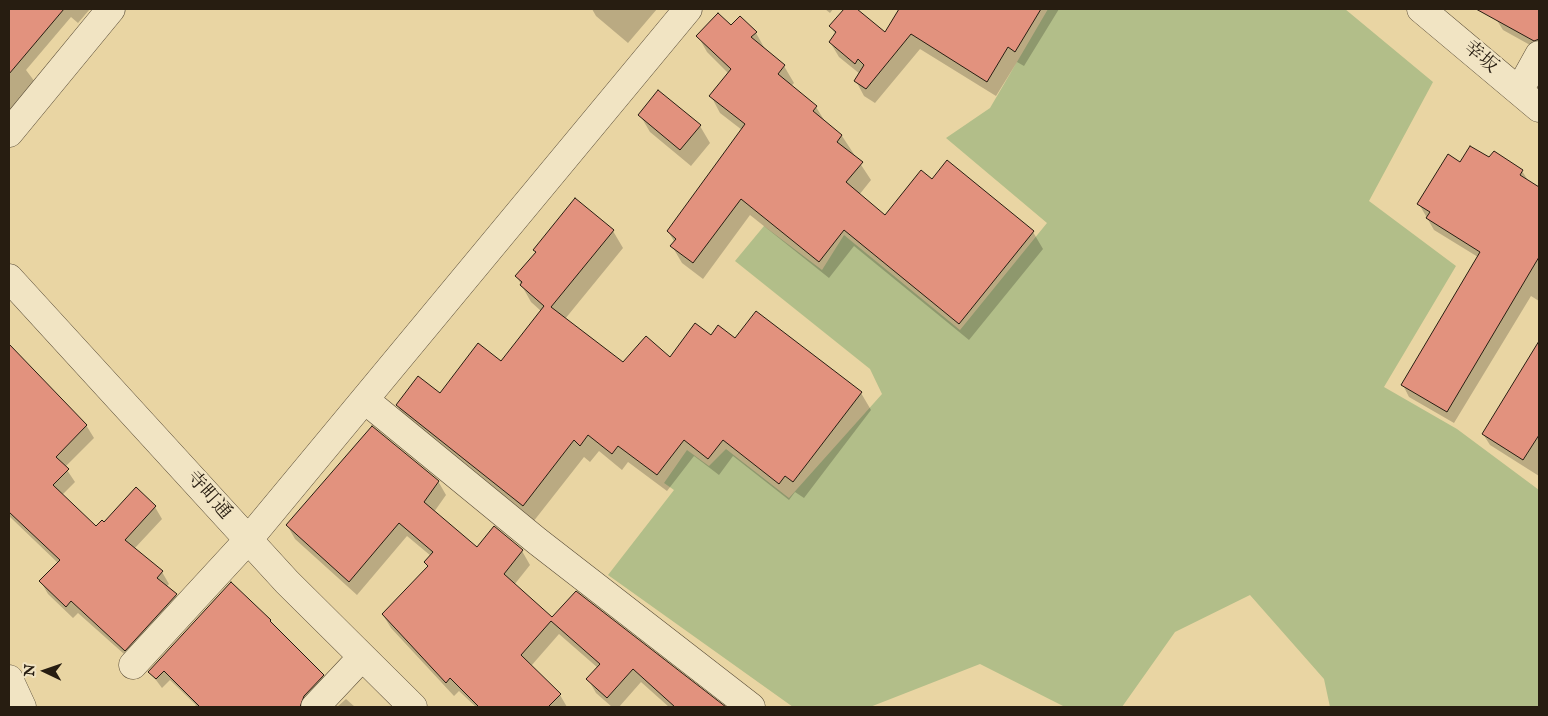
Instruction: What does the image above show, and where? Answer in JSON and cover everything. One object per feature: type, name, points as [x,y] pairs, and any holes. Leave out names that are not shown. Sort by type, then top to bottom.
[{"type":"street","points":[[9,134],[112,9]]},
{"type":"street","points":[[133,665],[248,540],[688,9]]},
{"type":"street","name":"幸坂","points":[[1421,9],[1529,100]]},
{"type":"street","points":[[1529,100],[1539,55]]},
{"type":"street","name":"寺町通","points":[[9,278],[248,540],[413,707]]},
{"type":"street","points":[[365,400],[538,541],[751,707]]},
{"type":"street","points":[[315,707],[362,657]]},
{"type":"street","points":[[9,679],[22,707]]},
{"type":"green space","points":[[1048,9],[1345,9],[1433,82],[1369,201],[1456,266],[1384,387],[1457,429],[1539,490],[1539,707],[1330,707],[1324,679],[1250,595],[1175,632],[1122,707],[1065,707],[980,664],[870,707],[793,707],[608,575],[674,490],[664,483],[687,450],[709,466],[726,449],[789,498],[882,394],[870,369],[735,261],[764,226],[822,270],[844,235],[960,330],[1047,223],[946,138],[990,108]]},
{"type":"building","points":[[9,9],[64,9],[9,74]]},
{"type":"building","points":[[844,9],[857,9],[885,32],[899,9],[1041,9],[1015,52],[1008,47],[987,82],[911,34],[866,89],[854,81],[864,65],[858,59],[855,64],[829,42],[836,32],[829,26]]},
{"type":"building","points":[[1476,9],[1539,9],[1539,39],[1534,41]]},
{"type":"building","points":[[718,13],[731,25],[740,16],[757,32],[751,37],[785,65],[778,74],[817,106],[813,111],[842,135],[837,142],[863,162],[846,182],[885,215],[921,170],[932,179],[947,160],[1034,231],[959,324],[844,230],[819,262],[741,199],[693,263],[670,246],[676,239],[667,231],[745,124],[709,96],[731,69],[696,36]]},
{"type":"building","points":[[658,90],[701,125],[680,150],[638,115]]},
{"type":"building","points":[[1470,146],[1489,157],[1494,151],[1523,170],[1520,175],[1539,187],[1539,257],[1447,412],[1401,385],[1480,252],[1426,218],[1430,212],[1417,204],[1448,154],[1460,162]]},
{"type":"building","points":[[575,198],[614,230],[551,307],[623,362],[646,336],[670,357],[695,323],[711,335],[718,325],[735,338],[756,311],[862,392],[793,482],[785,476],[779,484],[723,440],[708,459],[684,440],[657,475],[618,446],[612,454],[588,435],[580,446],[574,440],[523,506],[396,405],[418,376],[440,393],[478,343],[501,361],[544,306],[520,285],[522,282],[515,276],[536,252],[533,250]]},
{"type":"building","points":[[1539,341],[1539,435],[1523,460],[1482,434]]},
{"type":"building","points":[[9,344],[87,425],[56,457],[69,469],[53,485],[96,526],[102,520],[104,522],[136,487],[156,506],[125,540],[163,571],[157,578],[177,594],[125,651],[71,601],[66,607],[39,581],[60,560],[9,512]]},
{"type":"building","points":[[372,426],[439,481],[424,502],[477,547],[494,526],[523,550],[504,574],[552,617],[576,591],[726,707],[675,707],[633,669],[607,698],[586,679],[600,664],[551,621],[521,655],[561,694],[548,707],[479,707],[450,678],[446,683],[382,614],[428,566],[424,562],[433,552],[399,523],[349,582],[286,525]]},
{"type":"building","points":[[231,582],[324,675],[304,696],[300,707],[200,707],[164,671],[156,679],[148,672]]}]
